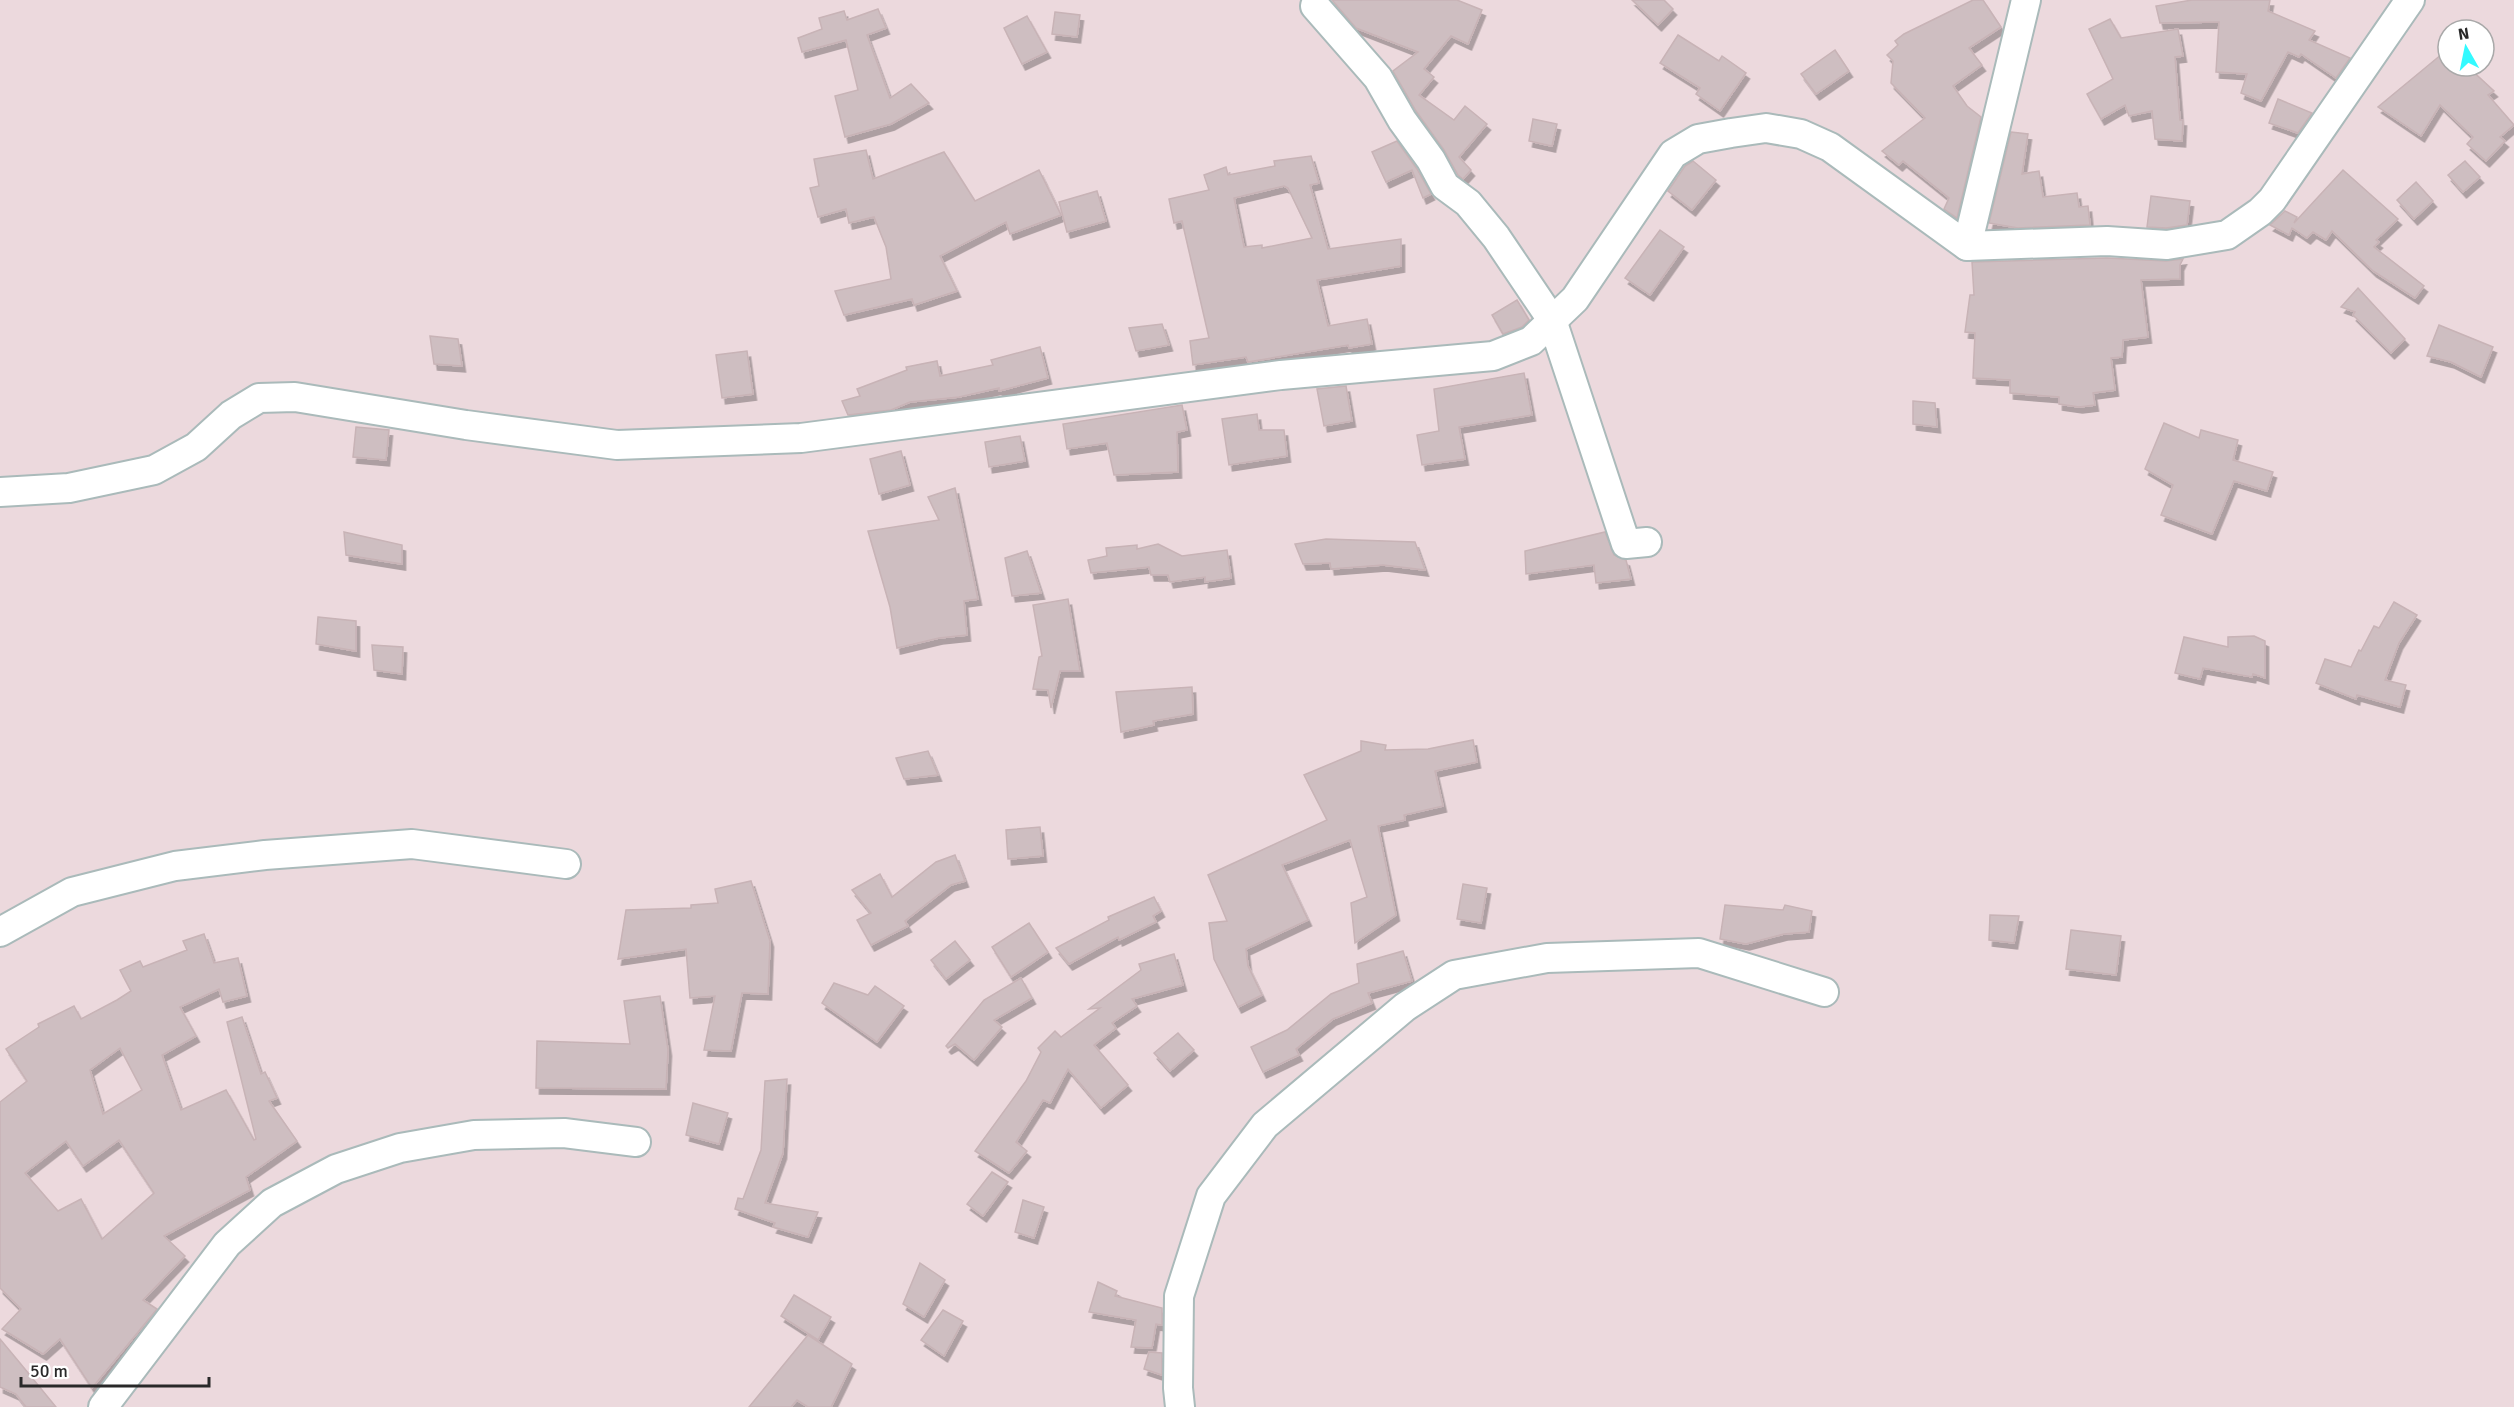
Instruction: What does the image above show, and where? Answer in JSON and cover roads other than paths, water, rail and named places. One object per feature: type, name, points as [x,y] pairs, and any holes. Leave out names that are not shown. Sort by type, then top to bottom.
[{"type":"street","points":[[1967,246],[2026,0]]},
{"type":"street","points":[[0,492],[69,488],[154,470],[196,447],[231,415],[259,398],[295,397],[466,426],[617,445],[801,438],[1281,375],[1493,356],[1531,341],[1575,299],[1673,154],[1698,139],[1766,128],[1801,134],[1830,147],[1967,246],[2107,241],[2167,245],[2227,235],[2260,212],[2272,200],[2410,0]]},
{"type":"street","points":[[1315,6],[1378,78],[1402,120],[1431,160],[1445,186],[1468,203],[1496,237],[1552,320],[1626,544],[1647,542]]},
{"type":"street","points":[[0,932],[72,892],[175,866],[254,856],[412,844],[566,864]]},
{"type":"street","points":[[1180,1407],[1178,1389],[1179,1296],[1211,1196],[1265,1125],[1406,1007],[1454,975],[1547,958],[1698,953],[1824,992]]},
{"type":"street","points":[[103,1407],[227,1244],[272,1203],[336,1169],[400,1148],[474,1135],[564,1133],[636,1142]]}]
